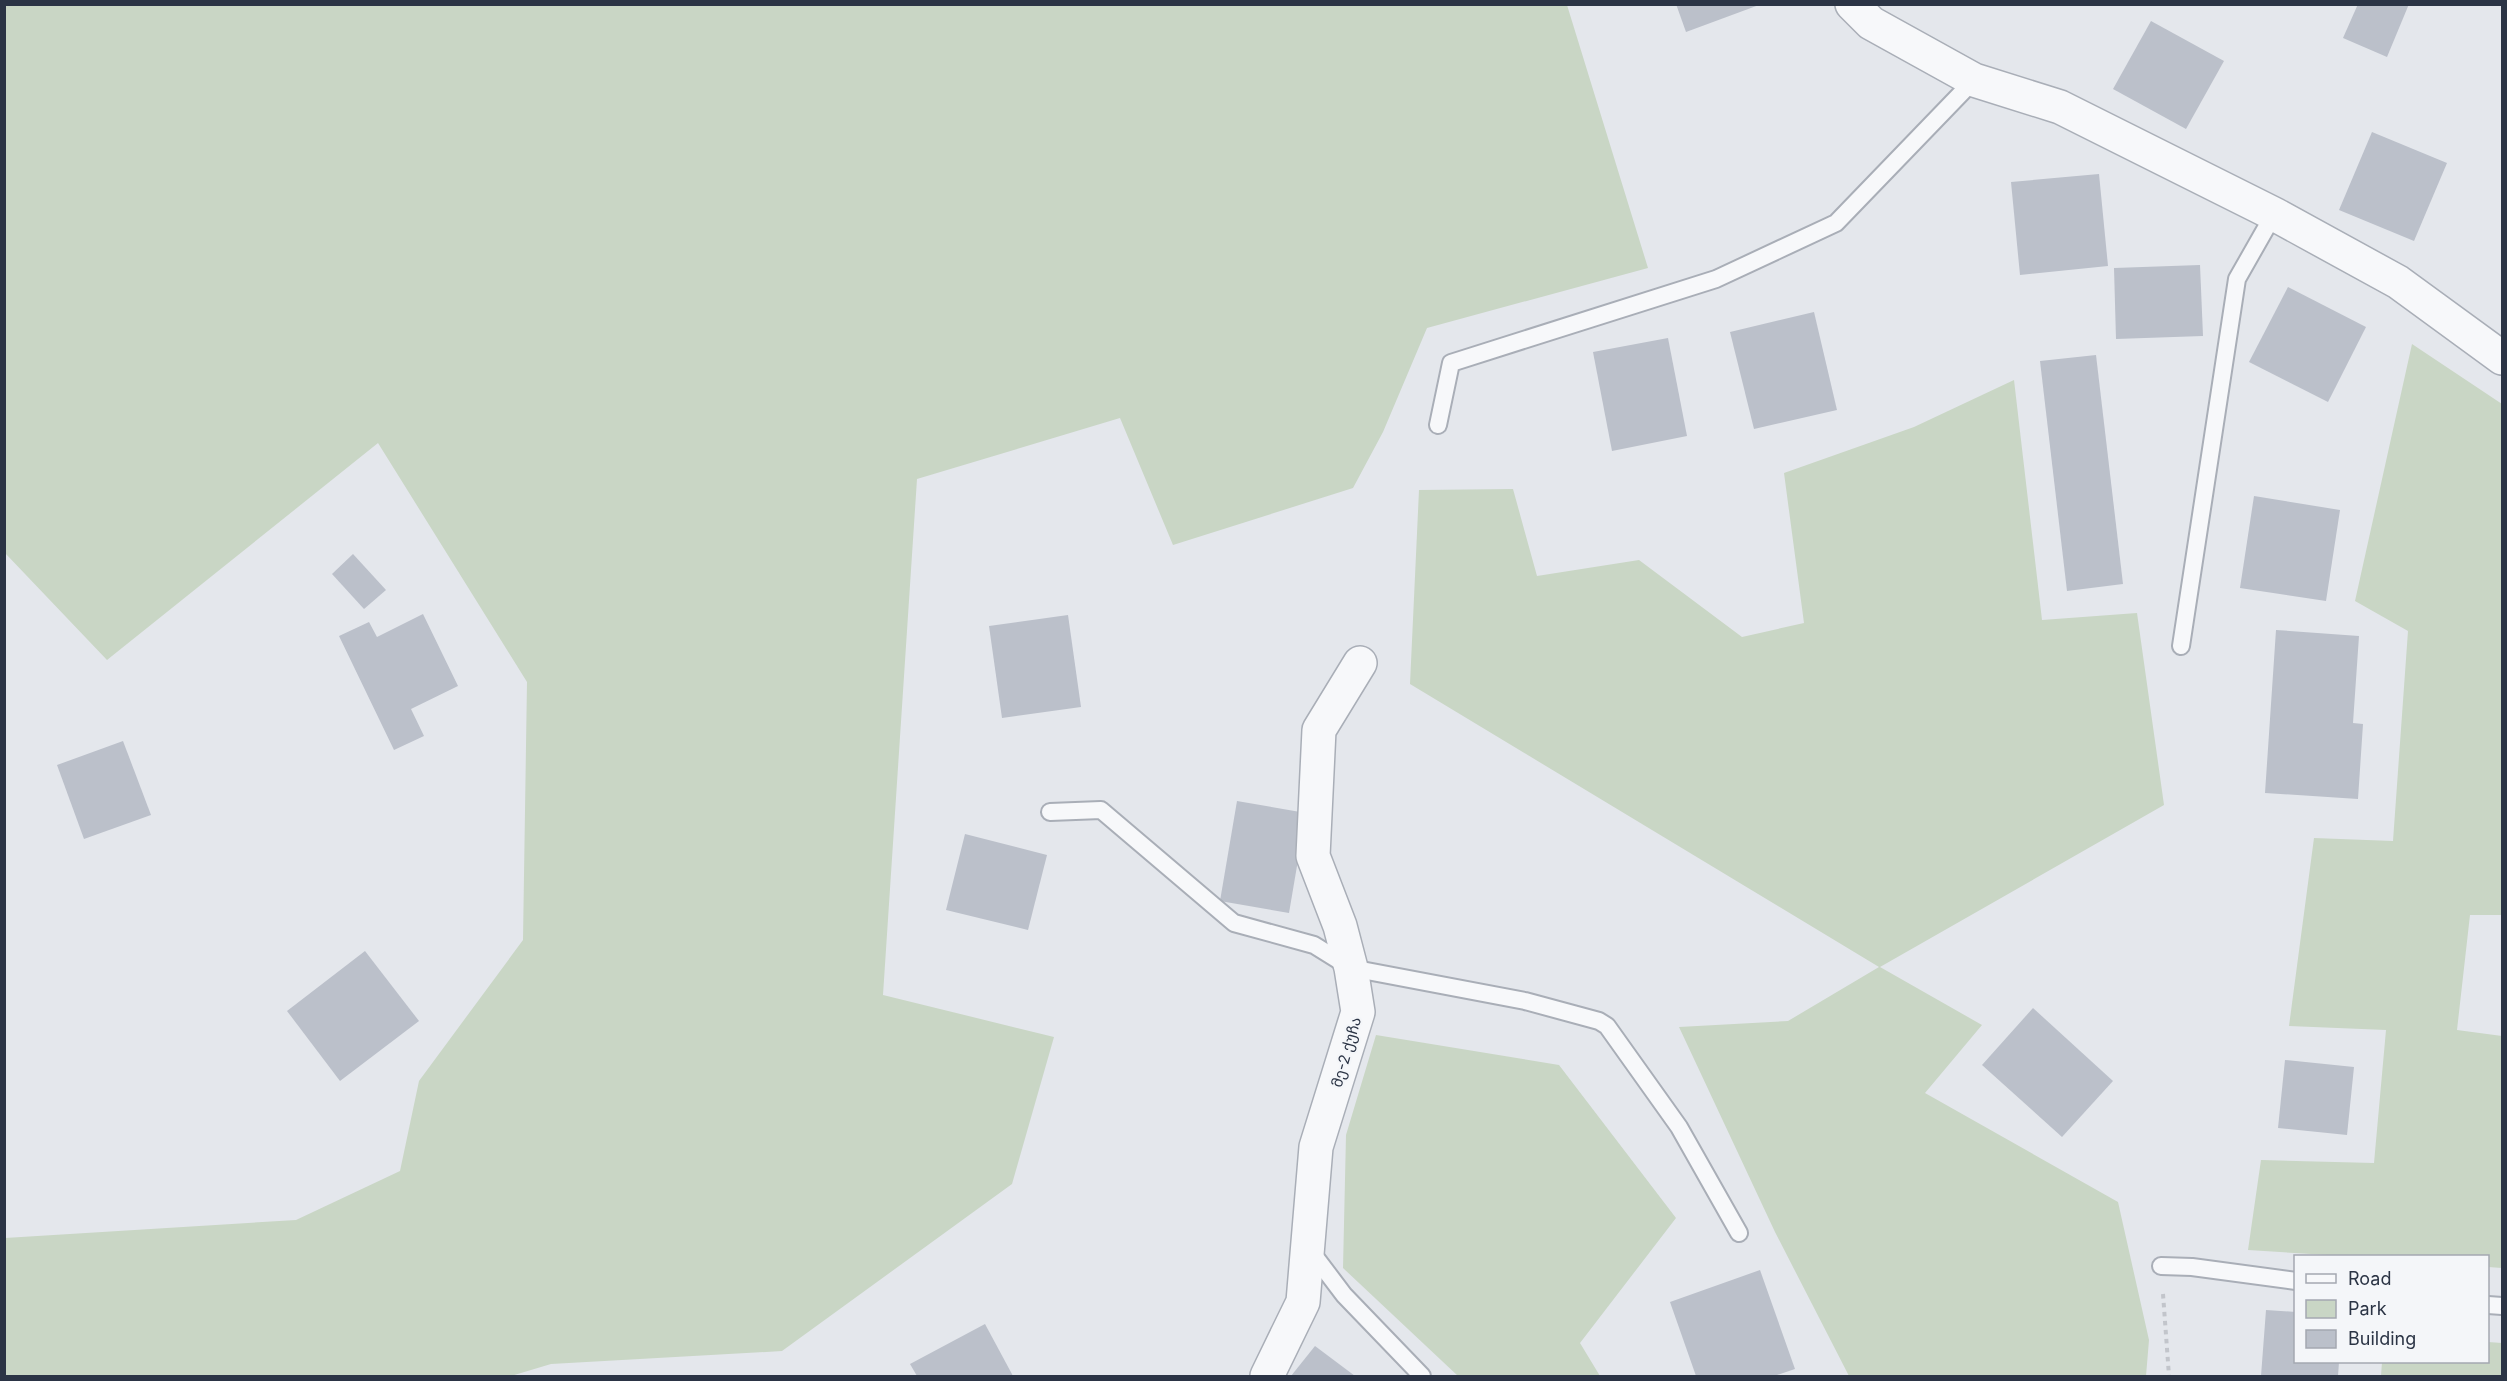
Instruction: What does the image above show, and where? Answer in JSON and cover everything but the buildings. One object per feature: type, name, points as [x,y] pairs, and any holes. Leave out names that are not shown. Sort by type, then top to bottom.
[{"type":"street","points":[[1852,4],[1871,23],[1974,80],[2060,106],[2274,214],[2398,282],[2502,358]]},
{"type":"street","name":"მე-2 ქუჩა","points":[[1267,1377],[1303,1302],[1316,1147],[1358,1012],[1351,968],[1340,926],[1313,856],[1319,729],[1360,663]]},
{"type":"lane","points":[[1438,425],[1451,363],[1716,279],[1836,223],[1974,80]]},
{"type":"lane","points":[[2181,646],[2236,279],[2274,214]]},
{"type":"lane","points":[[1050,812],[1101,810],[1234,923],[1314,945],[1351,968],[1525,1001],[1607,1026],[1679,1127],[1739,1233]]},
{"type":"lane","points":[[1307,1247],[1344,1295],[1422,1377]]},
{"type":"lane","points":[[2161,1266],[2294,1281]]},
{"type":"path","points":[[2161,1266],[2169,1377]]},
{"type":"green space","points":[[4,5],[1567,5],[1648,268],[1427,328],[1383,432],[1353,488],[1173,545],[1120,418],[917,479],[883,995],[1054,1037],[1012,1184],[782,1351],[551,1364],[511,1376],[5,1376],[5,1238],[296,1220],[400,1171],[419,1081],[523,940],[527,682],[378,443],[107,660],[5,553]]},
{"type":"green space","points":[[2412,344],[2502,404],[2502,915],[2470,915],[2457,1030],[2502,1036],[2502,1268],[2489,1267],[2489,1255],[2328,1255],[2248,1250],[2261,1160],[2374,1163],[2386,1030],[2289,1026],[2314,838],[2393,841],[2408,631],[2355,601]]},
{"type":"green space","points":[[2014,380],[2042,620],[2137,613],[2164,805],[1880,967],[1982,1025],[1925,1093],[2118,1202],[2149,1340],[2146,1376],[1849,1376],[1775,1232],[1679,1027],[1788,1021],[1879,967],[1410,684],[1419,490],[1513,489],[1537,576],[1639,560],[1742,637],[1804,623],[1784,473],[1914,427]]},
{"type":"green space","points":[[1376,1035],[1559,1065],[1676,1218],[1580,1343],[1600,1376],[1458,1376],[1343,1268],[1346,1135]]},
{"type":"green space","points":[[2489,1342],[2502,1343],[2502,1376],[2381,1376],[2382,1363],[2489,1363]]}]
